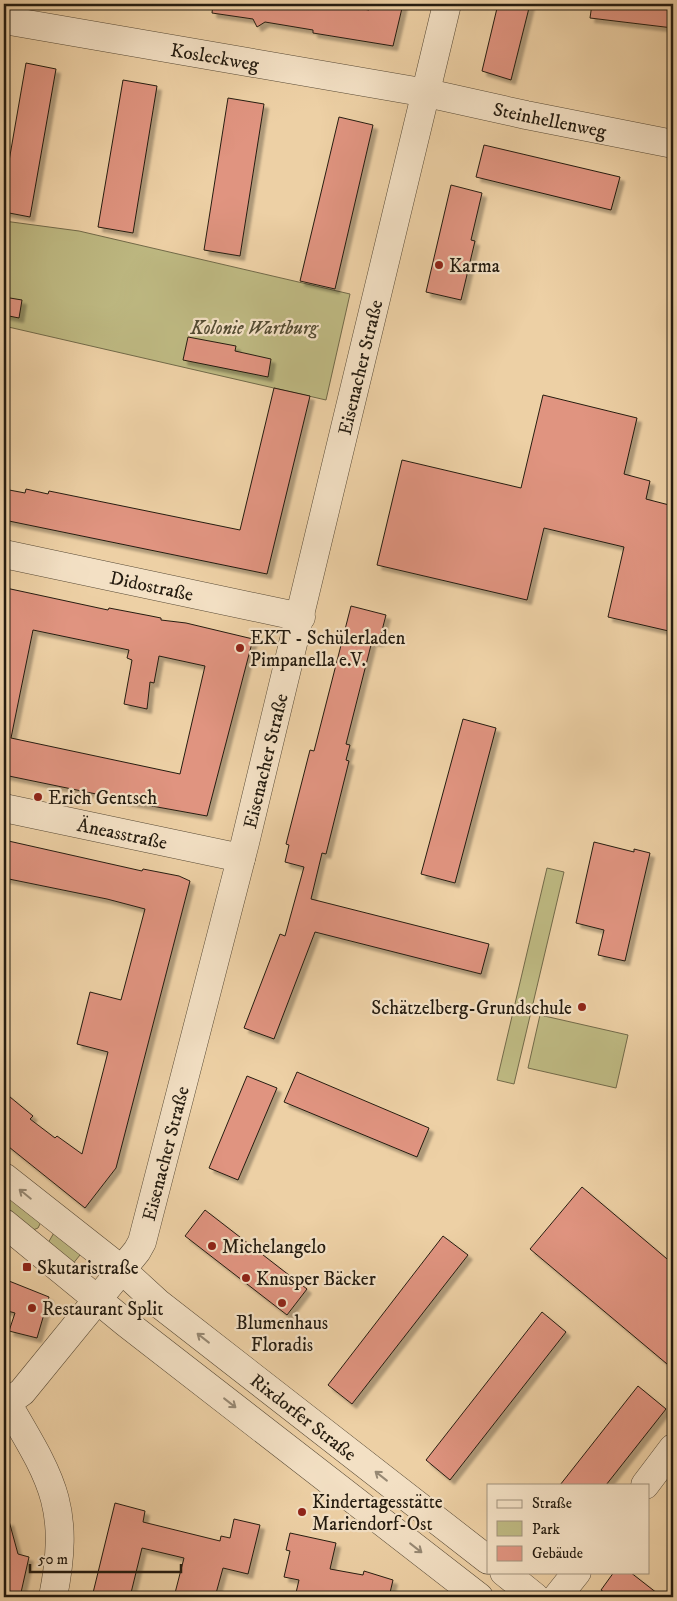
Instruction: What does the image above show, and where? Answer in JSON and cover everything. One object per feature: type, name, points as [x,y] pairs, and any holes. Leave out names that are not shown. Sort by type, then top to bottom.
[{"type":"street","name":"Eisenacher Straße","points":[[98,1300],[142,1242],[301,616],[448,4]]},
{"type":"street","name":"Kosleckweg","points":[[4,20],[427,93]]},
{"type":"street","name":"Steinhellenweg","points":[[427,93],[673,144]]},
{"type":"street","name":"Didostraße","points":[[4,554],[301,616]]},
{"type":"street","name":"Äneasstraße","points":[[4,808],[241,858]]},
{"type":"street","name":"Rixdorfer Straße","points":[[4,1177],[122,1270],[158,1303],[487,1559]]},
{"type":"street","points":[[32,1245],[54,1217]]},
{"type":"street","name":"Rixdorfer Straße","points":[[4,1223],[98,1300],[479,1597]]},
{"type":"street","points":[[53,1597],[60,1562],[61,1538],[55,1494],[47,1473],[6,1404],[22,1392],[98,1300]]},
{"type":"street","points":[[646,1484],[673,1448]]},
{"type":"street","points":[[507,1574],[536,1597]]},
{"type":"street","points":[[557,1597],[574,1574]]},
{"type":"green space","name":"Kolonie Wartburg","points":[[4,221],[79,231],[350,294],[326,400],[4,326]]},
{"type":"green space","points":[[547,868],[564,872],[514,1084],[497,1080]]},
{"type":"green space","points":[[540,1015],[628,1035],[616,1088],[528,1068]]},
{"type":"green space","points":[[4,1186],[42,1220],[38,1228],[33,1230],[4,1210]]},
{"type":"green space","points":[[55,1231],[84,1250],[72,1265],[48,1243]]},
{"type":"building","points":[[213,4],[335,4],[369,10],[370,4],[403,4],[393,46],[313,33],[313,30],[265,22],[257,27],[253,19],[212,13]]},
{"type":"building","points":[[498,4],[530,4],[511,80],[482,71]]},
{"type":"building","points":[[592,4],[673,4],[673,28],[590,18]]},
{"type":"building","points":[[26,63],[56,69],[30,217],[4,212],[4,190]]},
{"type":"building","points":[[123,80],[157,86],[133,233],[98,227]]},
{"type":"building","points":[[228,98],[264,104],[240,256],[204,250]]},
{"type":"building","points":[[339,117],[373,125],[335,289],[300,281]]},
{"type":"building","points":[[484,145],[620,177],[611,210],[476,177]]},
{"type":"building","points":[[451,185],[482,193],[471,240],[475,241],[461,300],[426,292]]},
{"type":"building","points":[[4,297],[22,300],[19,318],[4,315]]},
{"type":"building","points":[[188,337],[236,346],[235,351],[271,359],[268,377],[183,360]]},
{"type":"building","points":[[274,388],[310,396],[267,574],[4,520],[4,489],[25,493],[26,489],[48,494],[49,491],[240,530]]},
{"type":"building","points":[[543,395],[637,418],[624,474],[650,481],[646,499],[673,506],[673,632],[608,617],[624,547],[544,528],[527,600],[377,565],[402,460],[521,488]]},
{"type":"building","points":[[6,588],[108,610],[109,608],[161,618],[161,620],[186,623],[253,639],[207,816],[102,797],[101,795],[4,775],[4,598]],"holes":[[[33,630],[129,650],[127,658],[132,660],[124,704],[147,709],[150,682],[154,683],[159,656],[205,666],[180,774],[11,738]]]},
{"type":"building","points":[[351,606],[386,615],[379,642],[372,641],[346,744],[350,745],[346,760],[349,761],[326,854],[322,853],[311,899],[489,944],[481,974],[315,932],[274,1039],[244,1028],[280,934],[285,936],[304,867],[285,862],[289,845],[286,844],[310,750],[314,751]]},
{"type":"building","points":[[463,719],[496,728],[455,883],[421,874]]},
{"type":"building","points":[[4,840],[142,871],[143,869],[179,876],[190,881],[116,1168],[85,1208],[4,1143],[4,1092],[33,1116],[30,1119],[55,1138],[57,1136],[82,1154],[108,1052],[77,1044],[90,992],[121,1000],[145,909],[107,899],[4,878]]},
{"type":"building","points":[[594,842],[634,852],[634,849],[650,853],[625,961],[598,955],[604,930],[576,923]]},
{"type":"building","points":[[297,1072],[429,1128],[417,1157],[284,1102]]},
{"type":"building","points":[[247,1076],[277,1088],[238,1180],[209,1168]]},
{"type":"building","points":[[582,1187],[673,1264],[673,1369],[530,1249]]},
{"type":"building","points":[[205,1210],[307,1289],[287,1315],[185,1236]]},
{"type":"building","points":[[443,1236],[468,1255],[352,1404],[328,1385]]},
{"type":"building","points":[[4,1279],[49,1297],[37,1338],[9,1331],[15,1313],[4,1310]]},
{"type":"building","points":[[542,1312],[566,1332],[450,1480],[426,1460]]},
{"type":"building","points":[[638,1386],[666,1409],[607,1484],[561,1484]]},
{"type":"building","points":[[115,1503],[145,1511],[143,1522],[220,1541],[221,1536],[230,1538],[234,1519],[260,1525],[248,1574],[223,1568],[215,1597],[174,1597],[184,1558],[142,1548],[130,1597],[92,1597]]},
{"type":"building","points":[[9,1521],[18,1554],[29,1557],[20,1597],[4,1597],[4,1522]]},
{"type":"building","points":[[290,1533],[336,1543],[330,1569],[363,1575],[364,1571],[393,1580],[389,1597],[295,1597],[299,1580],[284,1577],[290,1551],[286,1550]]},
{"type":"building","points":[[613,1574],[633,1574],[662,1597],[611,1597],[601,1590]]},
{"type":"place","name":"Karma","points":[[439,265]]},
{"type":"place","name":"EKT - Schülerladen Pimpanella e.V.","points":[[240,648]]},
{"type":"place","name":"Erich Gentsch","points":[[38,797]]},
{"type":"place","name":"Schätzelberg-Grundschule","points":[[582,1007]]},
{"type":"place","name":"Michelangelo","points":[[212,1246]]},
{"type":"place","name":"Skutaristraße","points":[[27,1267]]},
{"type":"place","name":"Knusper Bäcker","points":[[246,1278]]},
{"type":"place","name":"Blumenhaus Floradis","points":[[282,1303]]},
{"type":"place","name":"Restaurant Split","points":[[32,1308]]},
{"type":"place","name":"Kindertagesstätte Mariendorf-Ost","points":[[302,1512]]}]
